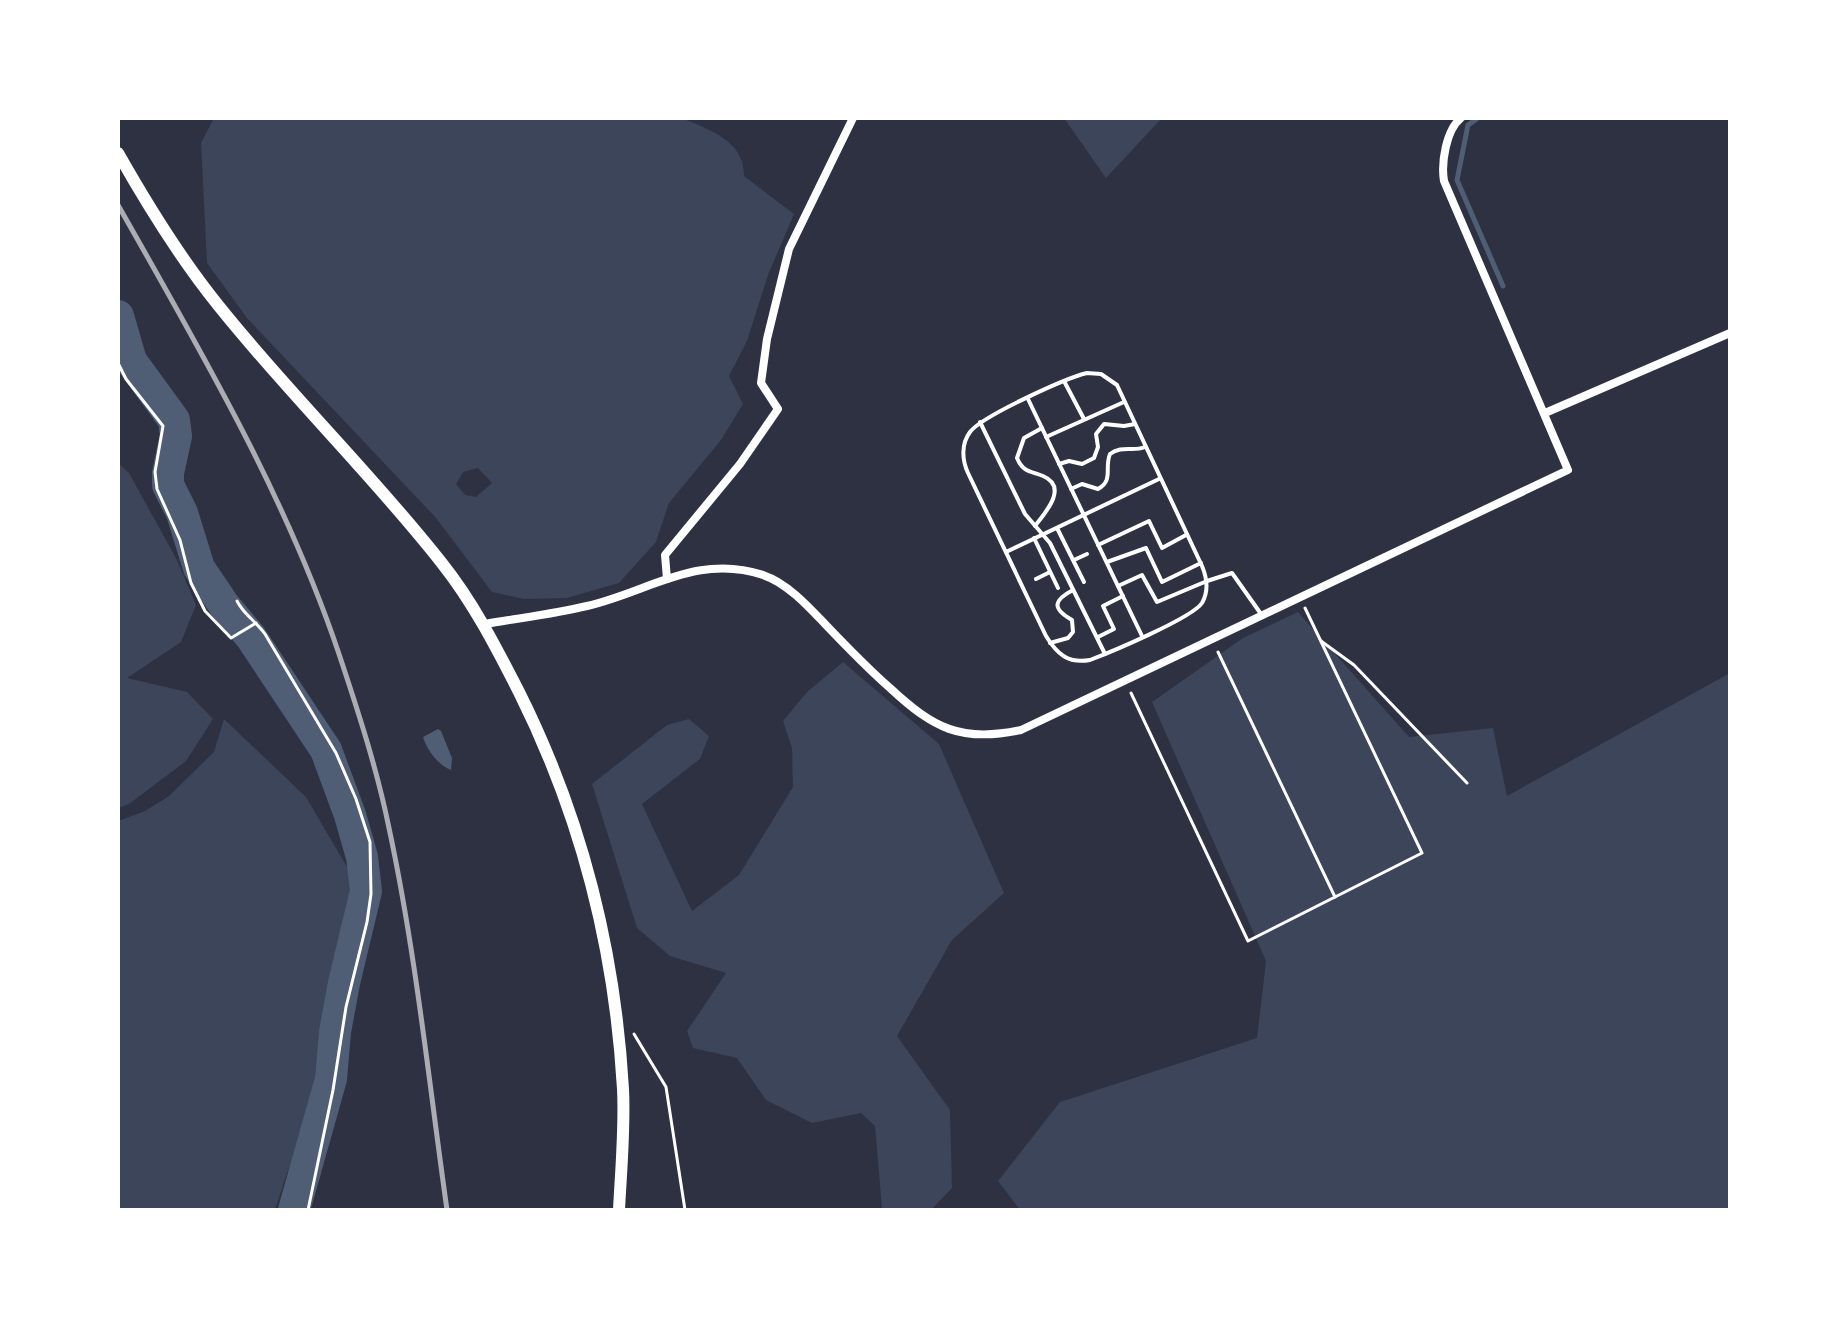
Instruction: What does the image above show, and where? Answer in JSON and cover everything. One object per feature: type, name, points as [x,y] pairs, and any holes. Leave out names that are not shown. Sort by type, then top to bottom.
[{"type":"highway","points":[[118,153],[158,224],[218,305],[443,563],[485,624],[543,741],[580,840],[602,919],[616,1004],[623,1092],[619,1210]]},
{"type":"street","points":[[667,579],[665,555],[740,464],[778,409],[761,383],[767,339],[789,249],[853,118]]},
{"type":"street","points":[[485,624],[589,606],[697,569],[722,567],[765,576],[810,608],[914,711],[935,725],[954,732],[996,736],[1021,730],[1568,470],[1444,181],[1442,169],[1454,124],[1461,118]]},
{"type":"street","points":[[1545,413],[1730,333]]},
{"type":"lane","points":[[1087,373],[1101,374],[1117,385],[1201,563],[1207,581],[1205,597],[1196,610],[1090,660],[1074,662],[1061,656],[1050,643],[965,466],[965,442],[972,429],[1028,399],[1087,373]]},
{"type":"lane","points":[[1064,381],[1084,419]]},
{"type":"lane","points":[[1028,399],[1142,636]]},
{"type":"lane","points":[[1046,437],[1125,401]]},
{"type":"lane","points":[[980,422],[1019,504],[1044,534],[1105,654]]},
{"type":"lane","points":[[1059,464],[1069,461],[1082,464],[1094,458],[1098,447],[1096,434],[1104,424],[1135,424]]},
{"type":"lane","points":[[1035,526],[1052,506],[1055,493],[1052,483],[1043,476],[1031,474],[1017,458],[1024,438],[1042,428]]},
{"type":"lane","points":[[1071,489],[1082,484],[1090,488],[1102,486],[1109,476],[1107,461],[1110,454],[1123,448],[1135,451],[1145,447]]},
{"type":"lane","points":[[1006,552],[1160,478]]},
{"type":"lane","points":[[1098,545],[1149,521],[1162,548],[1187,535]]},
{"type":"lane","points":[[1057,528],[1084,582]]},
{"type":"lane","points":[[1034,538],[1058,588]]},
{"type":"lane","points":[[1107,562],[1146,548],[1162,582],[1201,563]]},
{"type":"lane","points":[[1074,560],[1087,554]]},
{"type":"lane","points":[[1036,579],[1050,572]]},
{"type":"lane","points":[[1118,586],[1142,575],[1157,602],[1232,573],[1263,616]]},
{"type":"lane","points":[[1050,643],[1068,638],[1073,632],[1072,620],[1060,613],[1058,607],[1058,600],[1073,590]]},
{"type":"lane","points":[[1097,638],[1114,629],[1103,606],[1123,596]]},
{"type":"path","points":[[118,363],[126,379],[163,426],[155,472],[157,489],[180,540],[191,583],[205,611],[231,638],[257,623]]},
{"type":"path","points":[[1125,680],[1248,941],[1422,853],[1300,598]]},
{"type":"path","points":[[237,601],[244,615],[257,623],[336,753],[370,842],[371,894],[367,922],[346,1007],[333,1090],[308,1210]]},
{"type":"path","points":[[1212,639],[1335,897]]},
{"type":"path","points":[[1319,639],[1354,665],[1467,783]]},
{"type":"path","points":[[630,1027],[666,1087],[685,1210]]},
{"type":"shaded area","points":[[214,118],[682,118],[732,145],[743,164],[744,176],[794,214],[768,275],[747,341],[729,376],[743,404],[721,440],[669,503],[656,542],[619,583],[567,598],[524,599],[492,592],[436,518],[247,318],[207,263],[201,143]],"holes":[[[478,468],[492,483],[476,497],[465,495],[456,484],[463,472]]]},
{"type":"shaded area","points":[[1064,118],[1162,118],[1106,178]]},
{"type":"shaded area","points":[[118,463],[129,473],[177,560],[196,605],[181,642],[127,678],[187,692],[213,719],[186,761],[129,804],[118,808]]},
{"type":"shaded area","points":[[1298,612],[1409,737],[1493,728],[1507,796],[1730,673],[1730,1210],[1020,1210],[998,1181],[1060,1102],[1257,1038],[1266,961],[1152,702],[1243,638]]},
{"type":"shaded area","points":[[843,662],[939,744],[1004,893],[952,940],[897,1036],[950,1110],[952,1188],[931,1210],[882,1208],[875,1126],[861,1113],[812,1123],[766,1100],[737,1058],[693,1048],[687,1031],[726,973],[670,956],[637,928],[592,784],[667,725],[689,719],[709,736],[700,759],[642,804],[692,911],[739,875],[793,787],[792,748],[783,721],[807,692]]},
{"type":"shaded area","points":[[224,719],[306,797],[353,877],[350,925],[331,1010],[325,1086],[287,1173],[275,1210],[118,1210],[118,821],[145,811],[169,796],[214,752]]},
{"type":"shaded area","points":[[438,729],[452,758],[451,770],[434,756],[423,737]]},
{"type":"waterway","points":[[1478,118],[1468,125],[1457,180],[1503,286]]},
{"type":"waterway","points":[[118,316],[131,361],[174,420],[176,436],[168,485],[182,513],[199,568],[251,637],[326,750],[362,857],[366,891],[344,983],[331,1079],[294,1210]]},
{"type":"railway","points":[[118,205],[210,369],[267,481],[318,595],[346,675],[379,784],[399,875],[447,1210]]}]
